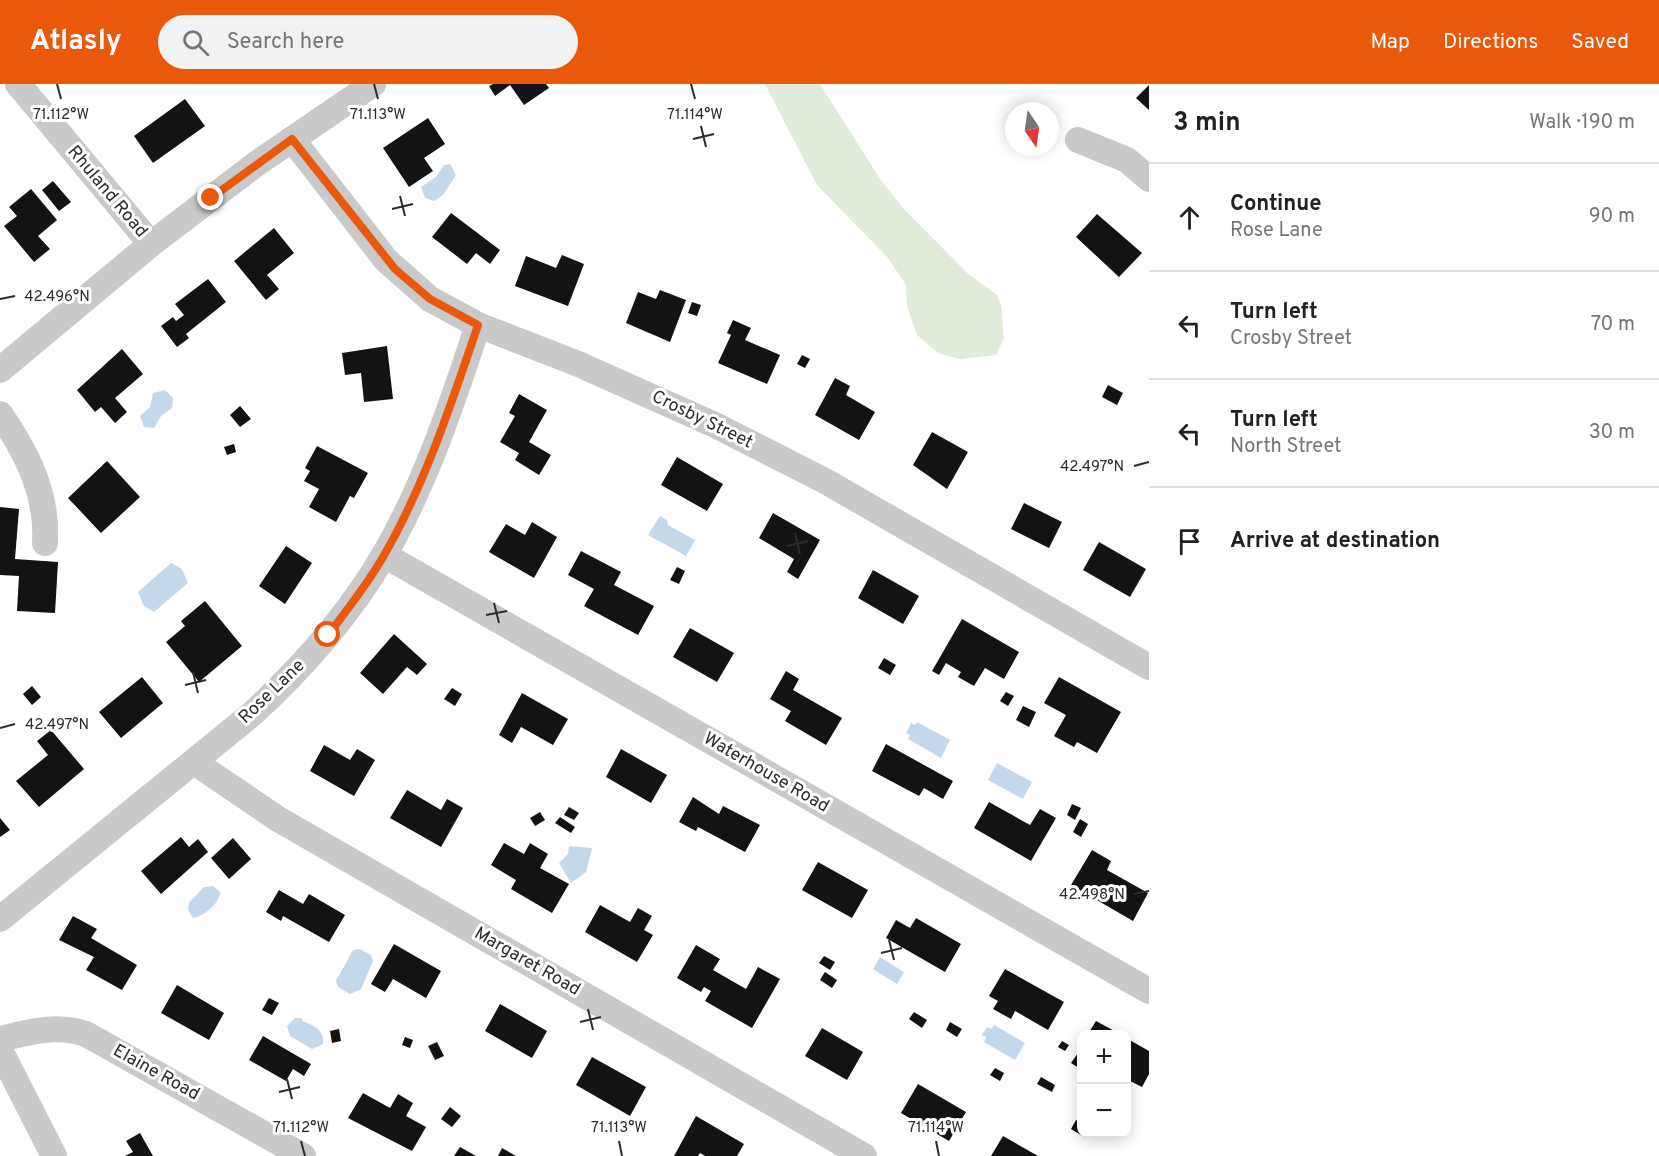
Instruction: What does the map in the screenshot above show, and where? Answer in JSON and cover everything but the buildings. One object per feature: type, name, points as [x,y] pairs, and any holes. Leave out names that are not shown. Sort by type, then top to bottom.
[{"type":"street","name":"Rhuland Road","points":[[18,84],[151,244]]},
{"type":"street","points":[[0,370],[151,244],[292,139],[373,84]]},
{"type":"street","name":"Crosby Street","points":[[292,139],[395,269],[430,299],[478,325],[576,363],[715,424],[825,481],[1149,667]]},
{"type":"street","points":[[1078,140],[1127,160],[1149,179]]},
{"type":"street","name":"Rose Lane","points":[[0,919],[252,714],[303,664],[328,635],[384,555],[433,452],[478,325]]},
{"type":"street","points":[[0,414],[22,447],[36,482],[47,517],[45,543]]},
{"type":"street","name":"Waterhouse Road","points":[[384,555],[1149,991]]},
{"type":"street","name":"Margaret Road","points":[[194,762],[278,819],[864,1156]]},
{"type":"street","name":"Elaine Road","points":[[0,1039],[45,1029],[66,1029],[86,1034],[303,1156]]},
{"type":"street","points":[[0,1050],[54,1156]]},
{"type":"green space","points":[[765,84],[820,84],[880,179],[904,209],[967,273],[997,295],[1001,305],[1004,338],[996,355],[959,359],[938,353],[917,335],[907,306],[906,285],[888,258],[817,185]]},
{"type":"water","points":[[450,164],[456,175],[443,195],[434,201],[425,198],[421,187],[436,177],[444,165]]},
{"type":"water","points":[[165,390],[173,398],[172,408],[161,416],[154,428],[144,427],[140,416],[150,407],[153,393]]},
{"type":"water","points":[[660,516],[667,520],[668,525],[695,540],[686,556],[648,535]]},
{"type":"water","points":[[171,563],[182,569],[188,583],[154,612],[144,606],[138,592]]},
{"type":"water","points":[[917,722],[950,740],[941,758],[908,739],[910,735],[906,733],[911,723],[915,725]]},
{"type":"water","points":[[997,763],[1032,782],[1023,799],[988,780]]},
{"type":"water","points":[[569,846],[592,848],[586,872],[571,883],[559,863],[568,854]]},
{"type":"water","points":[[213,886],[220,892],[217,901],[206,912],[193,918],[188,910],[189,903],[204,887]]},
{"type":"water","points":[[359,949],[371,955],[373,961],[361,989],[350,994],[338,987],[336,981],[353,950]]},
{"type":"water","points":[[880,957],[904,972],[897,984],[873,969]]},
{"type":"water","points":[[295,1018],[302,1018],[302,1021],[317,1029],[322,1035],[323,1044],[312,1049],[290,1036],[287,1026]]},
{"type":"water","points":[[994,1025],[1025,1043],[1015,1060],[984,1042],[986,1037],[982,1035],[987,1027],[991,1029]]},
{"type":"route","points":[[211,198],[292,139],[386,260],[405,279],[430,299],[478,325],[433,452],[384,555],[328,635]]}]
